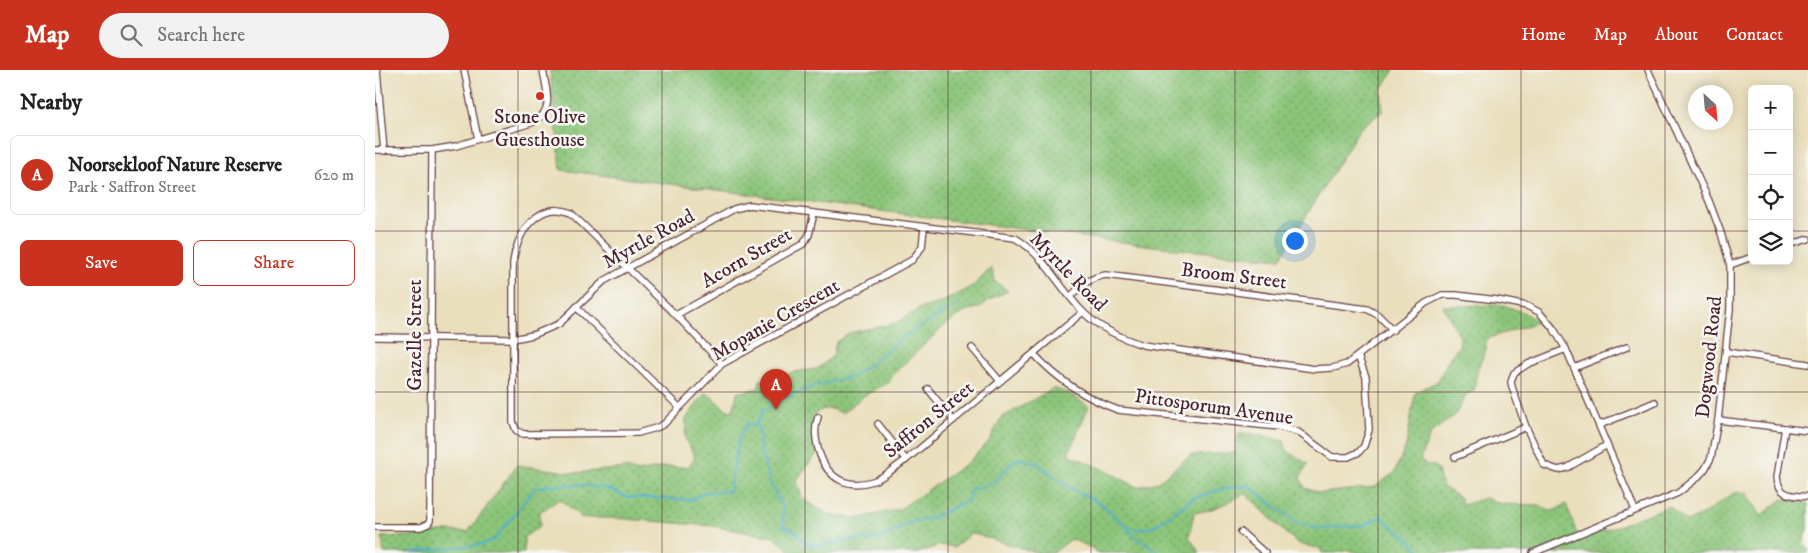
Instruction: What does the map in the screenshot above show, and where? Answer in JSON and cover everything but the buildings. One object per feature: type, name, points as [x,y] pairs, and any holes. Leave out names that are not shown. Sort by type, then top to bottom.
[{"type":"street","points":[[377,70],[384,150]]},
{"type":"street","points":[[464,70],[478,139]]},
{"type":"street","points":[[375,150],[432,150],[456,146],[534,122],[543,116],[547,110],[543,70]]},
{"type":"street","name":"Dogwood Road","points":[[1533,553],[1678,493],[1697,478],[1711,458],[1719,420],[1731,302],[1730,265],[1721,233],[1709,202],[1648,70]]},
{"type":"street","name":"Gazelle Street","points":[[375,527],[421,526],[428,524],[430,521],[432,150]]},
{"type":"street","name":"Myrtle Road","points":[[375,337],[513,339],[548,330],[559,324],[605,280],[739,207],[751,205],[1015,238],[1030,248],[1083,312],[1100,326],[1121,338],[1143,345],[1315,369],[1340,367],[1358,356],[1435,298],[1442,295],[1515,302],[1539,312],[1553,328],[1566,349],[1635,510]]},
{"type":"street","points":[[513,339],[514,252],[526,227],[535,218],[545,212],[561,209],[571,213],[628,267],[723,364]]},
{"type":"street","name":"Acorn Street","points":[[677,315],[803,244],[809,235],[814,213]]},
{"type":"street","name":"Mopanie Crescent","points":[[513,339],[513,422],[516,430],[520,433],[638,433],[664,424],[723,364],[814,312],[909,262],[922,247],[924,228]]},
{"type":"street","points":[[1793,244],[1808,239]]},
{"type":"street","points":[[1730,265],[1748,258]]},
{"type":"street","name":"Broom Street","points":[[1070,297],[1093,278],[1106,275],[1367,310],[1378,315],[1393,330]]},
{"type":"street","points":[[576,308],[679,407]]},
{"type":"street","name":"Saffron Street","points":[[819,418],[815,426],[817,448],[830,474],[840,480],[857,484],[875,481],[906,460],[1083,312]]},
{"type":"street","points":[[1574,368],[1627,347]]},
{"type":"street","points":[[973,348],[1000,381]]},
{"type":"street","points":[[1566,349],[1528,364],[1514,373],[1511,382],[1526,427],[1544,465],[1552,469],[1567,468],[1607,445]]},
{"type":"street","points":[[1725,352],[1808,364]]},
{"type":"street","name":"Pittosporum Avenue","points":[[1034,354],[1064,382],[1084,395],[1109,407],[1118,410],[1279,427],[1298,432],[1332,457],[1348,457],[1359,452],[1364,446],[1369,430],[1366,377],[1358,356]]},
{"type":"street","points":[[928,389],[953,420]]},
{"type":"street","points":[[1599,425],[1655,402]]},
{"type":"street","points":[[1719,420],[1808,431]]},
{"type":"street","points":[[877,424],[906,460]]},
{"type":"street","points":[[1455,457],[1526,427]]},
{"type":"street","points":[[1785,428],[1777,477],[1778,485],[1786,494],[1808,497]]},
{"type":"street","points":[[1241,532],[1265,553]]},
{"type":"green space","points":[[550,70],[1394,70],[1381,90],[1383,111],[1360,128],[1280,259],[1176,249],[561,170]]},
{"type":"green space","points":[[991,268],[995,278],[994,281],[1008,291],[989,300],[979,308],[968,310],[945,325],[890,377],[888,383],[865,395],[842,413],[826,409],[812,416],[812,428],[817,453],[796,481],[803,499],[831,516],[860,518],[900,509],[967,463],[989,441],[1001,418],[1054,388],[1068,393],[1089,406],[1068,454],[1137,487],[1158,482],[1191,455],[1235,453],[1239,433],[1284,441],[1287,451],[1308,464],[1300,478],[1305,488],[1321,493],[1375,487],[1394,473],[1406,446],[1415,393],[1438,381],[1450,357],[1459,346],[1460,337],[1443,306],[1502,305],[1523,312],[1538,322],[1486,339],[1486,349],[1478,368],[1474,391],[1467,394],[1455,415],[1431,433],[1420,459],[1426,465],[1434,466],[1438,470],[1442,486],[1460,498],[1462,505],[1485,498],[1502,504],[1538,505],[1553,511],[1566,504],[1579,539],[1669,506],[1687,522],[1702,515],[1734,493],[1747,492],[1761,516],[1783,499],[1808,504],[1808,529],[1803,544],[1808,547],[1808,553],[1360,553],[1348,550],[1336,553],[1322,553],[1320,548],[1301,545],[1283,531],[1245,493],[1221,506],[1194,513],[1189,537],[1200,553],[1097,553],[1092,548],[1071,539],[1053,553],[1038,553],[971,533],[955,547],[940,545],[918,553],[793,553],[774,537],[712,526],[613,518],[582,518],[560,499],[540,512],[540,526],[524,537],[524,553],[384,553],[382,537],[413,536],[447,531],[468,532],[517,465],[575,473],[626,468],[638,472],[664,467],[688,467],[695,457],[685,438],[686,419],[705,393],[725,408],[733,411],[737,393],[758,388],[760,380],[778,379],[793,372],[817,369],[833,356],[836,342],[849,333],[896,323],[919,309],[942,302],[972,287]]},
{"type":"waterway","points":[[756,425],[762,412],[788,396],[818,385],[850,377],[864,369],[903,337],[958,304]]},
{"type":"waterway","points":[[411,552],[479,545],[494,540],[535,488],[552,485],[584,485],[608,489],[627,497],[690,500],[705,492],[729,491],[739,437],[748,424],[756,425],[760,432],[760,449],[770,483],[783,509],[783,526],[795,531],[804,542],[818,546],[852,540],[878,539],[915,521],[934,517],[968,500],[971,489],[992,484],[1016,459],[1037,464],[1065,485],[1105,507],[1130,527],[1140,529],[1153,526],[1199,496],[1248,485],[1297,523],[1320,529],[1363,525],[1381,517],[1408,538],[1421,553]]},
{"type":"waterway","points":[[1126,526],[1134,536],[1161,553]]},
{"type":"place","name":"Stone Olive Guesthouse","points":[[540,96]]},
{"type":"place","name":"Noorsekloof Nature Reserve","points":[[776,410]]}]
